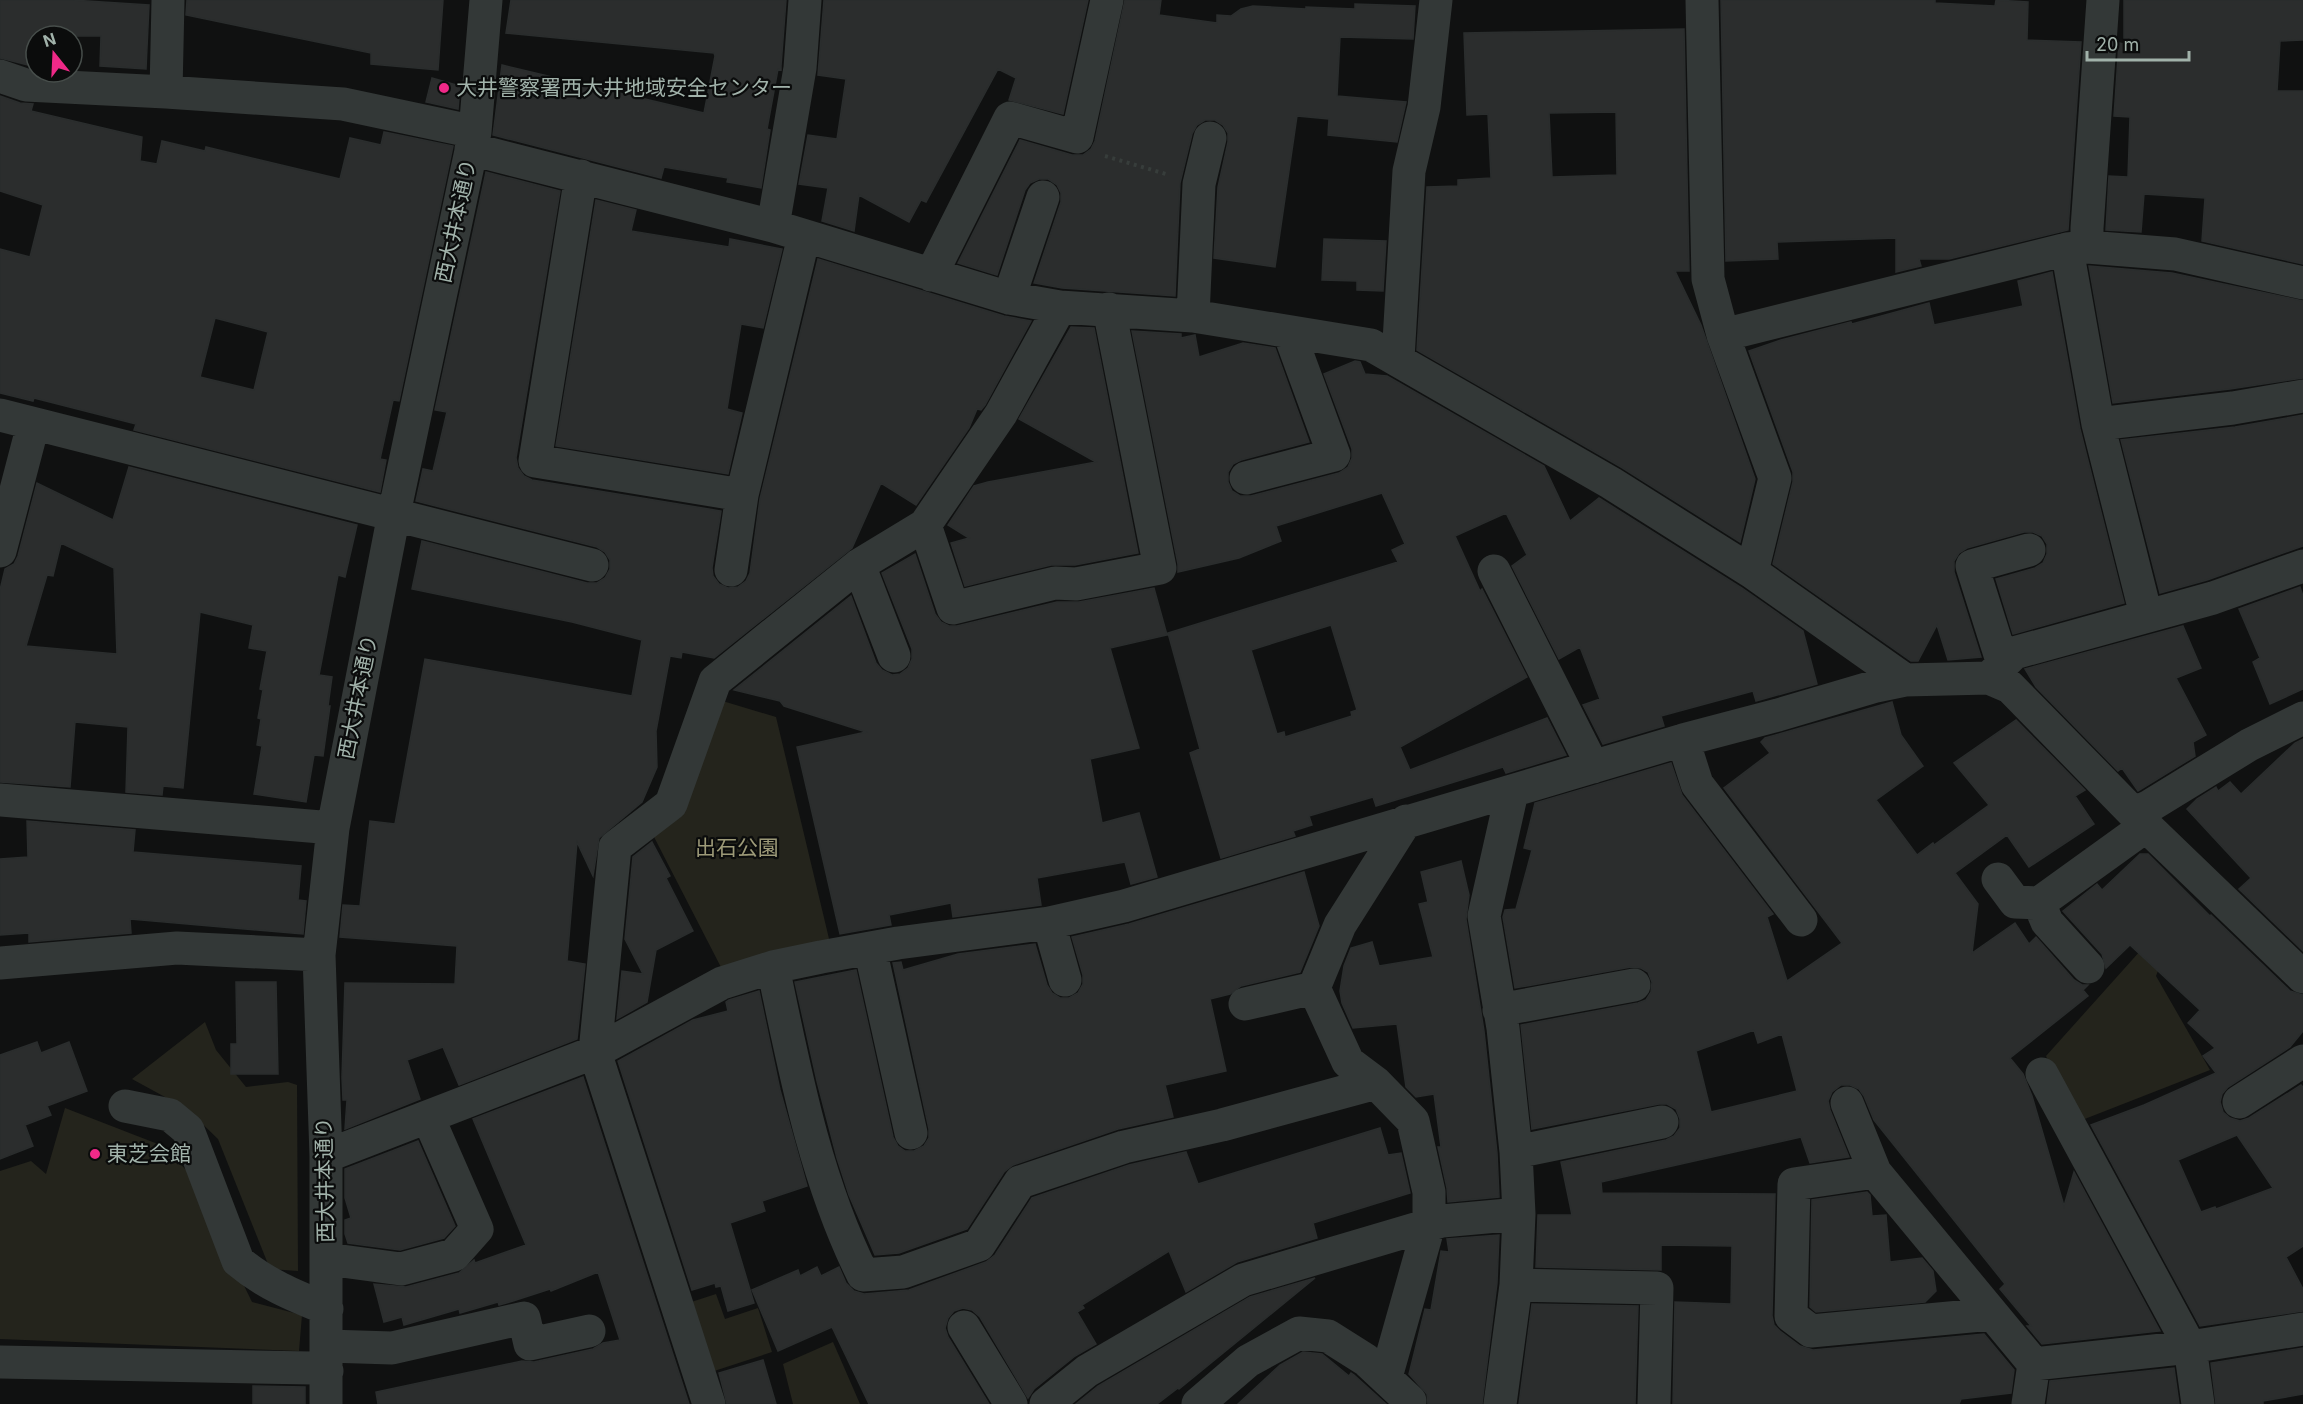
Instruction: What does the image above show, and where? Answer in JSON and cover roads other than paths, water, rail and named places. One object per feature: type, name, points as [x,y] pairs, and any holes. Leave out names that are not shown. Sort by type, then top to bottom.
[{"type":"street","points":[[166,92],[168,0]]},
{"type":"street","name":"西大井本通り","points":[[326,1404],[326,1156],[319,955],[333,828],[393,514],[473,140],[486,0]]},
{"type":"street","points":[[773,226],[800,68],[805,0]]},
{"type":"street","points":[[931,274],[1010,118],[1077,137],[1107,0]]},
{"type":"street","points":[[1398,359],[1403,190],[1410,171],[1424,107],[1436,0]]},
{"type":"street","points":[[1702,0],[1708,279],[1723,335],[1775,478],[1752,572]]},
{"type":"street","points":[[2103,0],[2086,228],[2077,248],[2098,424],[2146,615]]},
{"type":"street","points":[[0,76],[26,85],[343,104],[473,140],[581,176],[773,226],[1009,298],[1060,307],[1193,316],[1371,345],[1611,483],[1752,572],[1905,680]]},
{"type":"street","points":[[1193,316],[1199,184],[1210,138]]},
{"type":"street","points":[[581,176],[535,461],[742,495]]},
{"type":"street","points":[[1009,298],[1043,197]]},
{"type":"street","points":[[731,570],[742,495],[804,236]]},
{"type":"street","points":[[1723,335],[2077,248],[2175,254],[2303,283]]},
{"type":"street","points":[[709,1404],[595,1052],[615,847],[671,804],[715,681],[859,565],[925,525],[1001,414],[1060,307]]},
{"type":"street","points":[[925,525],[953,608],[1054,583],[1076,584],[1160,568],[1109,309]]},
{"type":"street","points":[[1246,478],[1334,455],[1289,332]]},
{"type":"street","points":[[2098,424],[2233,408],[2303,396]]},
{"type":"street","points":[[0,415],[592,565]]},
{"type":"street","points":[[0,551],[33,425]]},
{"type":"street","points":[[2029,550],[1972,566],[1996,671],[2140,820],[2303,977]]},
{"type":"street","points":[[859,565],[894,656]]},
{"type":"street","points":[[326,1156],[595,1052],[722,983],[773,967],[870,948],[1049,923],[1124,906],[1406,821],[1876,686],[1905,680],[1996,671],[2014,653],[2213,598],[2303,566]]},
{"type":"street","points":[[1494,571],[1593,767]]},
{"type":"street","points":[[1998,879],[2015,902],[2039,903],[2140,820],[2148,807],[2249,745],[2303,717]]},
{"type":"street","points":[[1683,740],[1697,784],[1801,920]]},
{"type":"street","points":[[1500,1404],[1516,1285],[1519,1214],[1516,1152],[1499,1010],[1484,916],[1512,792]]},
{"type":"street","points":[[0,800],[333,828]]},
{"type":"street","points":[[1386,1377],[1429,1225],[1429,1192],[1413,1121],[1376,1083],[1348,1062],[1314,988],[1340,925],[1406,821]]},
{"type":"street","points":[[2039,903],[2047,922],[2088,967]]},
{"type":"street","points":[[1049,923],[1065,980]]},
{"type":"street","points":[[0,963],[177,948],[319,955]]},
{"type":"street","points":[[870,948],[911,1133]]},
{"type":"street","points":[[773,967],[799,1090],[822,1172],[846,1243],[863,1275],[903,1272],[979,1245],[1020,1182],[1124,1147],[1222,1125],[1376,1083]]},
{"type":"street","points":[[1499,1010],[1634,985]]},
{"type":"street","points":[[1245,1004],[1314,988]]},
{"type":"street","points":[[2239,1102],[2303,1061]]},
{"type":"street","points":[[2042,1074],[2190,1347],[2198,1404]]},
{"type":"street","points":[[1847,1103],[1875,1172],[2034,1364],[2028,1404]]},
{"type":"street","points":[[126,1106],[170,1115],[188,1130],[238,1261],[252,1274],[280,1290],[327,1309]]},
{"type":"street","points":[[327,1259],[401,1269],[454,1255],[477,1229],[428,1117]]},
{"type":"street","points":[[1516,1152],[1662,1122]]},
{"type":"street","points":[[1875,1172],[1794,1184],[1791,1317],[1811,1331],[1992,1314]]},
{"type":"street","points":[[1046,1404],[1087,1371],[1243,1280],[1442,1221],[1519,1214]]},
{"type":"street","points":[[1516,1285],[1657,1288],[1654,1404]]},
{"type":"street","points":[[0,1362],[312,1368],[327,1358],[392,1348],[524,1318],[530,1344],[589,1331]]},
{"type":"street","points":[[964,1327],[1011,1404]]},
{"type":"street","points":[[2034,1364],[2190,1347],[2303,1329]]},
{"type":"street","points":[[1198,1404],[1248,1361],[1299,1333],[1328,1336],[1366,1360],[1410,1401],[1408,1404]]},
{"type":"place","name":"大井警察署西大井地域安全センター","points":[[444,88]]},
{"type":"place","name":"東芝会館","points":[[95,1154]]},
{"type":"park label","name":"出石公園","points":[[737,848]]}]
